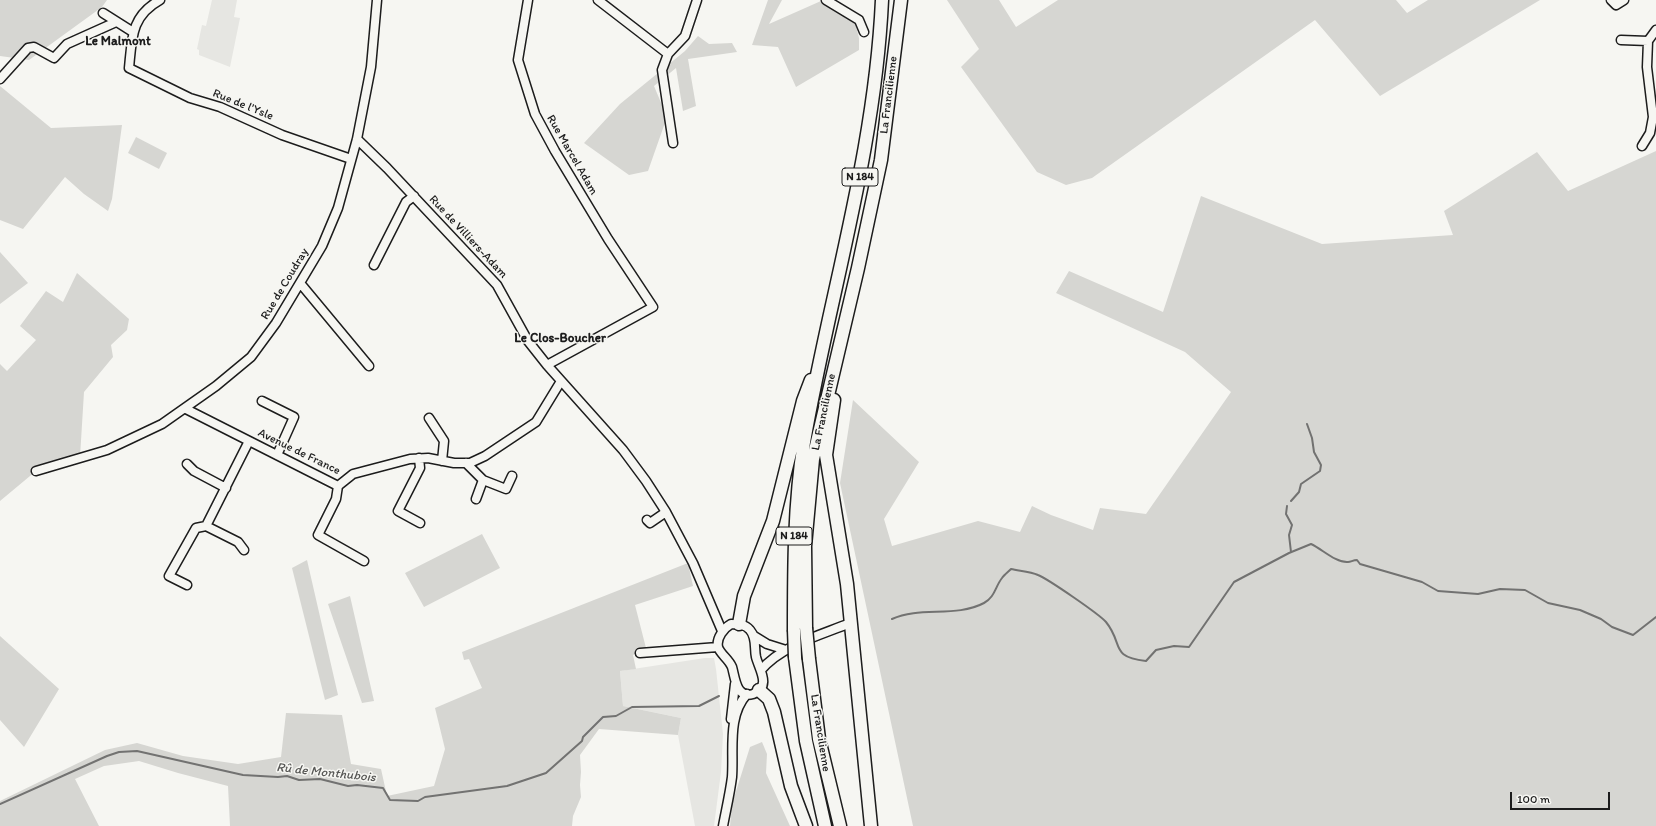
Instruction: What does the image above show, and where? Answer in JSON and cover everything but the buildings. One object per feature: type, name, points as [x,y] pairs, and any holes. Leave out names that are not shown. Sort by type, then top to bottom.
[{"type":"highway","name":"La Francilienne","points":[[825,826],[806,741],[791,653],[794,630],[794,530],[804,443],[822,351],[865,155],[880,45],[882,0]]},
{"type":"highway","name":"La Francilienne","points":[[840,826],[819,739],[809,659],[806,628],[805,546],[813,459],[860,260],[881,160],[901,0]]},
{"type":"highway","points":[[839,346],[839,370],[829,426],[826,455],[831,493],[842,549],[871,826]]},
{"type":"highway","points":[[735,624],[744,596],[773,521],[803,400],[822,351]]},
{"type":"highway","points":[[759,690],[769,699],[774,712],[790,786],[806,826]]},
{"type":"street","points":[[103,13],[133,32],[137,20],[149,6],[160,0]]},
{"type":"street","name":"Rue de Coudray","points":[[36,471],[107,450],[162,424],[186,408],[251,357],[276,323],[329,231],[338,208],[357,139],[372,62],[376,0]]},
{"type":"street","name":"Rue Marcel Adam","points":[[528,0],[518,60],[535,114],[608,239],[653,307],[547,365]]},
{"type":"street","points":[[598,0],[668,54]]},
{"type":"street","points":[[673,143],[662,70],[668,54],[685,36],[696,0]]},
{"type":"street","points":[[826,0],[859,20],[864,32]]},
{"type":"street","points":[[1611,0],[1616,5],[1624,0]]},
{"type":"street","points":[[0,79],[31,47],[52,58],[57,57],[67,44],[116,22]]},
{"type":"street","points":[[1642,146],[1650,133],[1655,117],[1647,67],[1648,41],[1656,30]]},
{"type":"street","name":"Rue de l'Ysle","points":[[133,32],[129,68],[190,98],[220,107],[282,134],[351,159]]},
{"type":"street","points":[[1620,40],[1648,41]]},
{"type":"street","name":"Rue de Villiers-Adam","points":[[357,139],[414,196],[497,285],[528,340],[547,365],[623,450],[666,512],[693,563],[717,616],[722,631]]},
{"type":"street","points":[[374,265],[406,202],[414,196]]},
{"type":"street","points":[[300,283],[369,366]]},
{"type":"street","name":"Avenue de France","points":[[186,408],[338,486],[353,474],[410,459],[428,458],[454,463],[466,463],[485,456],[536,422],[561,381]]},
{"type":"street","points":[[262,401],[294,417],[277,454]]},
{"type":"street","points":[[429,418],[444,442],[442,461]]},
{"type":"street","points":[[206,526],[249,441]]},
{"type":"street","points":[[419,458],[420,468],[398,511],[420,523]]},
{"type":"street","points":[[466,463],[483,480],[506,489],[512,476]]},
{"type":"street","points":[[187,464],[194,472],[226,488]]},
{"type":"street","points":[[476,499],[483,480]]},
{"type":"street","points":[[338,486],[336,499],[318,535],[364,561]]},
{"type":"street","points":[[647,520],[650,523],[666,512]]},
{"type":"street","points":[[187,585],[169,576],[196,528],[206,526],[238,542],[244,550]]},
{"type":"street","points":[[717,616],[749,629],[754,636],[767,644],[791,653]]},
{"type":"street","points":[[761,670],[769,661],[791,653],[850,623]]},
{"type":"street","points":[[733,735],[730,716],[735,684],[731,666],[718,646],[722,631],[735,624]]},
{"type":"street","points":[[735,684],[747,694],[753,694],[763,685],[764,678],[756,656],[754,636]]},
{"type":"street","points":[[640,654],[718,646]]},
{"type":"street","points":[[723,826],[732,778],[733,735],[736,712],[741,700],[747,694]]},
{"type":"shaded area","points":[[0,0],[107,0],[102,7],[29,60],[0,56]]},
{"type":"shaded area","points":[[212,0],[237,0],[234,17],[240,18],[230,67],[199,55],[199,50],[197,49],[202,25],[206,26]]},
{"type":"shaded area","points":[[768,0],[782,0],[769,24],[821,1],[855,22],[859,38],[859,50],[796,87],[778,47],[752,45]]},
{"type":"shaded area","points":[[947,0],[999,0],[1016,27],[1058,0],[1396,0],[1407,13],[1428,0],[1540,0],[1380,96],[1315,20],[1092,178],[1066,185],[1037,172],[961,67],[979,49]]},
{"type":"shaded area","points":[[698,36],[709,44],[732,43],[737,52],[688,59],[696,106],[683,111],[676,68],[654,86],[667,117],[648,171],[629,175],[584,143],[620,104],[685,51]]},
{"type":"shaded area","points":[[0,86],[51,128],[122,125],[112,199],[108,211],[84,194],[65,177],[23,229],[0,220]]},
{"type":"shaded area","points":[[136,137],[167,153],[159,169],[128,153]]},
{"type":"shaded area","points":[[1656,151],[1656,826],[913,826],[840,483],[853,400],[919,462],[884,519],[892,546],[978,521],[1020,532],[1032,506],[1051,515],[1093,530],[1100,508],[1146,514],[1231,392],[1185,352],[1056,293],[1069,271],[1163,312],[1201,196],[1322,244],[1453,235],[1444,211],[1537,152],[1568,191]]},
{"type":"shaded area","points":[[0,252],[28,283],[0,304]]},
{"type":"shaded area","points":[[77,273],[129,319],[127,330],[111,345],[113,357],[84,392],[80,457],[36,471],[0,501],[0,364],[7,371],[36,340],[20,326],[46,291],[63,302]]},
{"type":"shaded area","points":[[482,534],[500,568],[424,607],[405,573]]},
{"type":"shaded area","points":[[307,560],[338,695],[325,700],[292,568]]},
{"type":"shaded area","points":[[688,563],[693,586],[635,605],[646,648],[633,655],[636,669],[620,671],[623,706],[681,718],[678,735],[599,729],[580,755],[581,797],[573,816],[572,826],[230,826],[228,786],[139,761],[104,766],[75,779],[99,826],[0,826],[0,801],[105,750],[137,743],[183,756],[238,764],[281,757],[286,713],[342,715],[351,764],[381,769],[387,796],[434,786],[445,749],[435,708],[482,688],[469,659],[464,660],[462,652]]},
{"type":"shaded area","points":[[350,596],[374,701],[362,703],[328,604]]},
{"type":"shaded area","points":[[0,636],[59,689],[24,747],[0,720]]},
{"type":"shaded area","points":[[705,658],[714,658],[716,669],[723,734],[721,772],[714,826],[695,826],[678,735],[681,718],[623,706],[620,671]]},
{"type":"shaded area","points":[[762,742],[767,754],[766,773],[790,826],[730,826],[732,804],[750,747]]},
{"type":"waterway","points":[[1291,501],[1299,492],[1301,484],[1320,471],[1321,465],[1314,452],[1312,438],[1307,424]]},
{"type":"waterway","points":[[1287,506],[1286,514],[1292,525],[1289,535],[1291,552]]},
{"type":"waterway","name":"Rû de Monthubois","points":[[892,619],[914,613],[962,610],[984,603],[993,595],[1002,578],[1011,569],[1038,575],[1073,597],[1106,622],[1122,653],[1134,659],[1146,661],[1156,650],[1174,646],[1189,647],[1234,582],[1289,553],[1311,544],[1343,562],[1357,560],[1360,564],[1422,582],[1438,591],[1478,594],[1500,589],[1525,590],[1548,603],[1580,610],[1601,619],[1612,627],[1633,635],[1656,617]]},
{"type":"waterway","name":"Rû de Monthubois","points":[[0,804],[107,756],[119,752],[137,751],[243,775],[278,777],[287,776],[299,780],[320,779],[348,786],[357,785],[383,788],[390,800],[418,801],[425,797],[507,786],[546,773],[582,741],[583,737],[603,717],[616,716],[632,707],[699,706],[719,696]]},
{"type":"district","name":"Le Malmont","points":[[118,42]]},
{"type":"district","name":"Le Clos-Boucher","points":[[560,339]]}]
